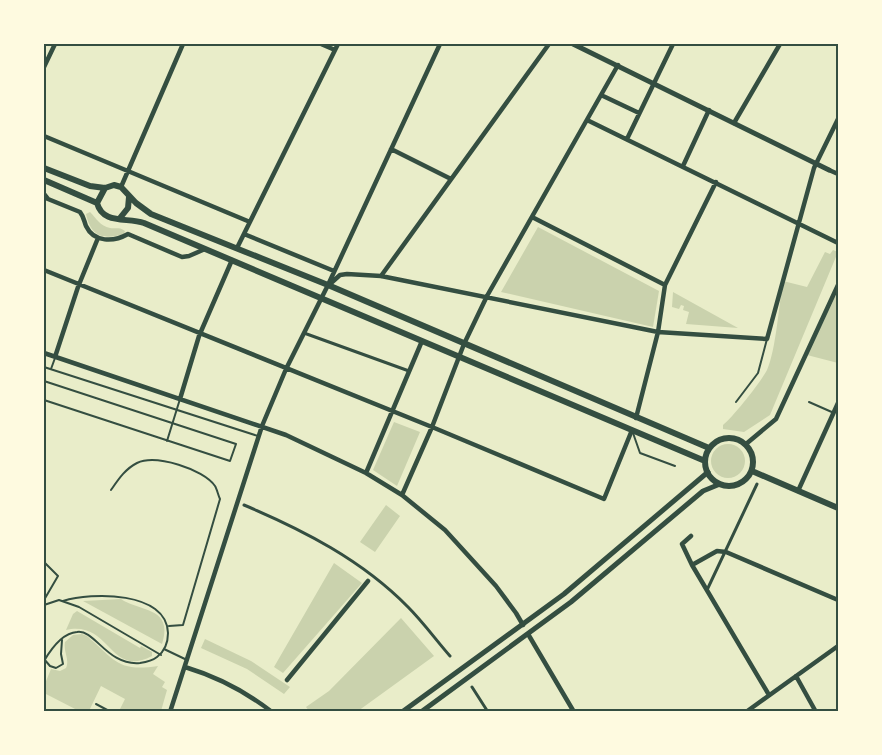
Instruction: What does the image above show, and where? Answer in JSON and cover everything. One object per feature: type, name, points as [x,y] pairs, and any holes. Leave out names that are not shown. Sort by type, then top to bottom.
[{"type":"main road","points":[[44,168],[90,186],[121,187],[129,197],[151,214],[328,285],[709,448]]},
{"type":"main road","points":[[44,180],[97,203],[100,211],[112,219],[120,218],[144,223],[705,461]]},
{"type":"main road","points":[[97,203],[105,188]]},
{"type":"main road","points":[[120,218],[128,208],[129,197]]},
{"type":"main road","points":[[728,437],[746,444],[753,455],[752,471],[743,482],[732,486],[720,484],[712,479],[705,461],[709,448],[718,440],[728,437]]},
{"type":"main road","points":[[752,471],[838,508]]},
{"type":"street","points":[[44,67],[55,44]]},
{"type":"street","points":[[121,187],[183,44]]},
{"type":"street","points":[[321,44],[335,50]]},
{"type":"street","points":[[237,248],[338,44]]},
{"type":"street","points":[[170,711],[262,426],[286,369],[328,285],[440,44]]},
{"type":"street","points":[[381,276],[549,44]]},
{"type":"street","points":[[573,44],[838,174]]},
{"type":"street","points":[[627,139],[673,44]]},
{"type":"street","points":[[734,123],[780,44]]},
{"type":"street","points":[[44,52],[50,55]]},
{"type":"street","points":[[402,495],[432,427],[464,344],[487,296],[618,65]]},
{"type":"street","points":[[601,95],[639,113]]},
{"type":"street","points":[[683,166],[709,110]]},
{"type":"street","points":[[328,285],[340,275],[381,276],[658,332],[767,339],[814,164],[838,119]]},
{"type":"street","points":[[587,120],[838,243]]},
{"type":"street","points":[[44,136],[250,222]]},
{"type":"street","points":[[391,149],[451,178]]},
{"type":"street","points":[[636,418],[658,332],[665,285],[716,182]]},
{"type":"street","points":[[44,194],[48,199],[80,213],[87,227],[98,238],[113,240],[128,234],[182,257],[205,249]]},
{"type":"street","points":[[532,217],[665,285]]},
{"type":"street","points":[[244,234],[334,271]]},
{"type":"street","points":[[55,357],[79,285],[98,238]]},
{"type":"street","points":[[180,399],[201,334],[232,260]]},
{"type":"street","points":[[44,270],[604,499],[632,430]]},
{"type":"street","points":[[746,444],[776,419],[838,285]]},
{"type":"street","points":[[304,333],[409,371]]},
{"type":"street","points":[[366,473],[422,341]]},
{"type":"street","points":[[44,353],[262,426],[317,448],[366,473],[402,495],[445,530],[496,586],[523,625]]},
{"type":"street","points":[[798,491],[836,414],[838,403]]},
{"type":"street","points":[[402,711],[564,594],[708,472]]},
{"type":"street","points":[[421,711],[571,602],[703,491],[720,484]]},
{"type":"street","points":[[707,590],[756,484]]},
{"type":"street","points":[[244,505],[303,532],[361,567],[407,606],[450,656]]},
{"type":"street","points":[[691,536],[682,544],[692,565],[769,695]]},
{"type":"street","points":[[692,565],[717,551],[726,552],[838,600]]},
{"type":"street","points":[[287,680],[368,581]]},
{"type":"street","points":[[528,634],[574,711]]},
{"type":"street","points":[[746,711],[838,646]]},
{"type":"street","points":[[185,667],[237,687],[272,711]]},
{"type":"street","points":[[796,676],[816,711]]},
{"type":"street","points":[[472,687],[488,711]]},
{"type":"lane","points":[[736,402],[759,373],[767,339]]},
{"type":"lane","points":[[51,369],[55,357]]},
{"type":"lane","points":[[44,367],[259,437]]},
{"type":"lane","points":[[44,381],[236,444],[231,461],[44,400]]},
{"type":"lane","points":[[167,441],[180,399]]},
{"type":"lane","points":[[809,402],[836,414]]},
{"type":"lane","points":[[632,430],[640,453],[675,466]]},
{"type":"lane","points":[[111,490],[124,472],[138,463],[152,459],[169,461],[190,470],[208,479],[215,487],[220,499],[183,625],[168,626]]},
{"type":"lane","points":[[44,562],[58,576],[44,600]]},
{"type":"lane","points":[[62,639],[63,664],[56,668],[44,660],[54,645],[68,634],[79,631],[85,633],[108,654],[122,661],[136,663],[151,661],[161,655],[168,641],[168,623],[159,612],[150,606],[123,597],[63,601]]},
{"type":"lane","points":[[44,605],[59,600],[79,607],[161,655]]},
{"type":"lane","points":[[164,649],[187,660]]},
{"type":"lane","points":[[96,704],[111,711]]},
{"type":"green space","points":[[90,212],[98,222],[110,228],[122,229],[125,231],[124,234],[110,237],[99,235],[88,222],[86,214]]},
{"type":"green space","points":[[538,227],[659,291],[653,327],[501,292]]},
{"type":"green space","points":[[833,250],[838,252],[770,415],[744,432],[723,429],[723,425],[759,383],[767,370],[775,339],[783,281],[807,287],[825,252],[830,254]]},
{"type":"green space","points":[[838,291],[838,363],[807,355]]},
{"type":"green space","points":[[673,292],[738,328],[686,324],[689,312],[683,310],[684,306],[681,305],[679,309],[672,307]]},
{"type":"green space","points":[[394,422],[420,432],[397,486],[373,470]]},
{"type":"green space","points":[[728,444],[740,449],[745,461],[740,473],[728,478],[716,473],[711,461],[716,449]]},
{"type":"green space","points":[[386,505],[400,516],[375,552],[360,542]]},
{"type":"green space","points":[[334,563],[362,583],[283,673],[274,667]]},
{"type":"green space","points":[[121,599],[159,616],[164,632],[162,644],[83,601]]},
{"type":"green space","points":[[77,611],[140,648],[141,646],[152,652],[152,656],[138,661],[127,660],[92,633],[81,629],[66,630],[73,614]]},
{"type":"green space","points":[[401,618],[434,656],[358,711],[309,711],[306,707],[329,691]]},
{"type":"green space","points":[[82,634],[111,658],[125,665],[158,666],[153,674],[165,682],[162,687],[167,690],[161,711],[119,711],[125,699],[101,686],[89,711],[79,711],[44,693],[44,686],[51,669],[60,671],[66,668],[65,642],[73,635]]},
{"type":"green space","points":[[205,639],[251,661],[290,687],[284,694],[247,669],[201,648]]}]
